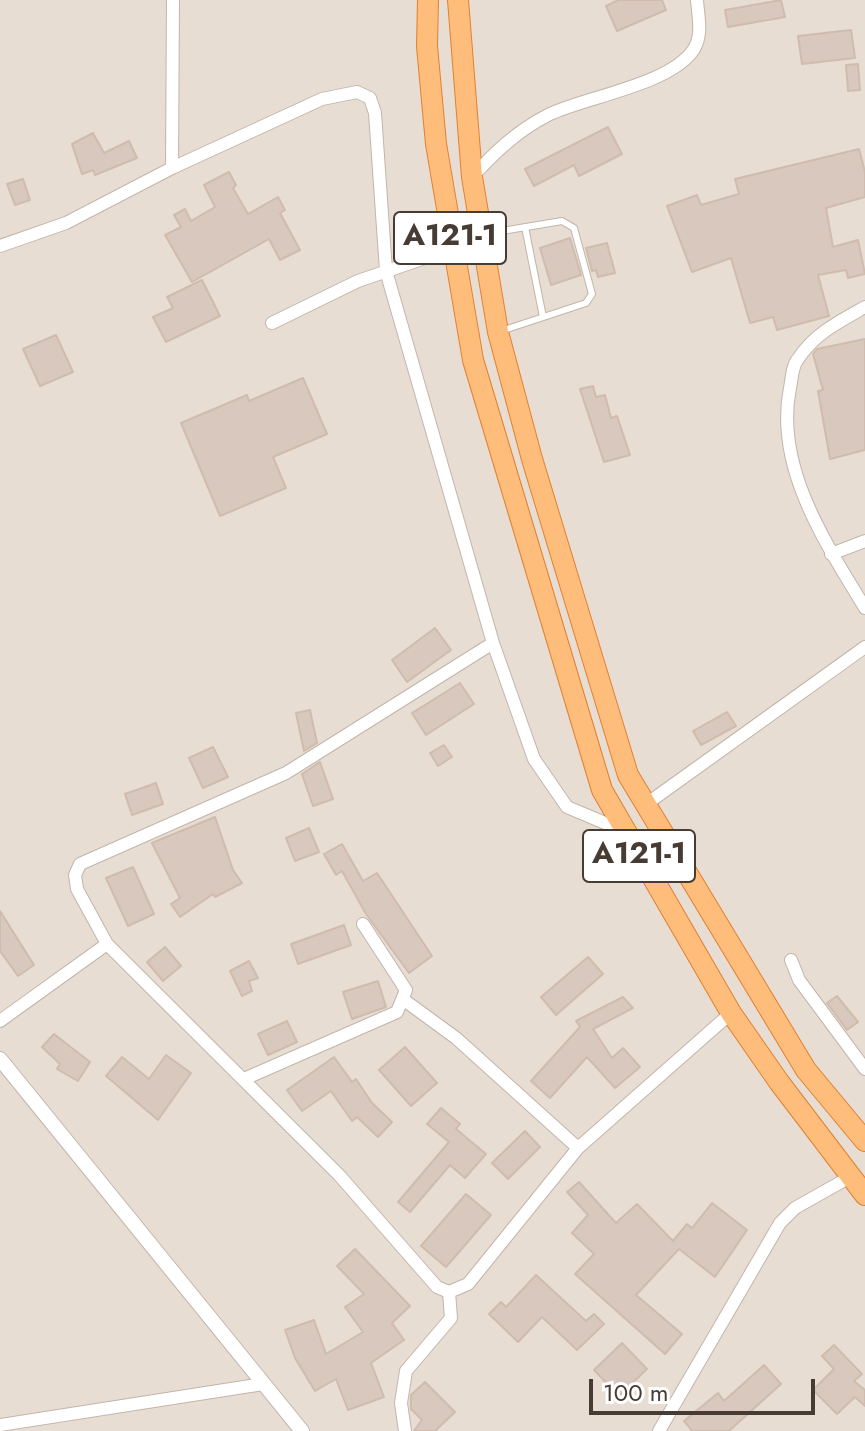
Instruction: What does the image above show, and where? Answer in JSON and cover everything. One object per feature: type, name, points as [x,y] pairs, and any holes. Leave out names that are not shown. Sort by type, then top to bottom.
[{"type":"highway","name":"A121-1","points":[[428,0],[427,46],[436,144],[451,249],[473,360],[504,472],[602,790],[731,1013],[865,1195]]},
{"type":"highway","name":"A121-1","points":[[458,0],[472,177],[498,332],[532,459],[628,775],[806,1070],[865,1141]]},
{"type":"street","points":[[172,168],[173,0]]},
{"type":"street","points":[[472,177],[505,141],[551,114],[639,85],[686,56],[693,50],[699,31],[697,0]]},
{"type":"street","points":[[0,246],[66,223],[172,168],[322,99],[357,92],[370,98],[375,113],[386,271],[493,643],[534,759],[567,807],[624,831]]},
{"type":"street","points":[[272,323],[386,271],[451,249]]},
{"type":"street","points":[[865,307],[816,336],[795,362],[787,402],[790,460],[831,554],[865,608]]},
{"type":"street","points":[[831,554],[865,541]]},
{"type":"street","points":[[493,643],[286,773],[80,864],[75,875],[77,889],[107,944],[339,1175],[437,1287],[449,1292],[468,1284],[578,1148],[731,1013]]},
{"type":"street","points":[[645,805],[865,647]]},
{"type":"street","points":[[244,1079],[397,1012],[406,990],[363,924]]},
{"type":"street","points":[[0,1021],[107,944]]},
{"type":"street","points":[[791,960],[799,980],[865,1069]]},
{"type":"street","points":[[404,1000],[456,1038],[578,1148]]},
{"type":"street","points":[[0,1059],[302,1431]]},
{"type":"street","points":[[659,1431],[780,1223],[795,1208],[850,1177]]},
{"type":"street","points":[[405,1431],[401,1403],[406,1371],[451,1318],[449,1292]]},
{"type":"street","points":[[0,1425],[263,1384]]},
{"type":"lane","points":[[481,234],[562,221],[574,228],[592,294],[586,303],[498,332]]},
{"type":"lane","points":[[525,227],[543,317]]},
{"type":"shaded area","points":[[0,0],[865,0],[865,1431],[0,1431]]},
{"type":"building","points":[[618,0],[662,0],[666,10],[617,31],[606,6]]},
{"type":"building","points":[[781,0],[785,17],[728,27],[725,10]]},
{"type":"building","points":[[851,30],[855,58],[802,64],[798,36]]},
{"type":"building","points":[[858,64],[860,90],[848,91],[846,65]]},
{"type":"building","points":[[608,127],[622,154],[579,176],[574,165],[534,186],[525,169]]},
{"type":"building","points":[[93,133],[104,153],[129,141],[137,158],[95,175],[93,170],[82,174],[72,144]]},
{"type":"building","points":[[859,149],[865,172],[865,197],[826,208],[833,247],[858,240],[865,274],[848,278],[846,270],[818,275],[829,316],[777,330],[773,317],[750,323],[731,258],[692,272],[667,206],[697,195],[701,205],[739,194],[735,179]]},
{"type":"building","points":[[229,172],[236,185],[233,188],[248,214],[278,197],[285,210],[280,213],[300,250],[280,260],[269,239],[192,282],[165,235],[181,227],[174,215],[185,209],[191,221],[215,207],[204,185]]},
{"type":"building","points":[[23,179],[30,200],[15,205],[7,184]]},
{"type":"building","points":[[570,238],[581,275],[551,285],[540,248]]},
{"type":"building","points":[[607,243],[615,273],[598,277],[596,270],[592,271],[586,248]]},
{"type":"building","points":[[202,280],[220,316],[166,342],[153,317],[173,308],[167,297]]},
{"type":"building","points":[[56,335],[73,372],[40,386],[23,349]]},
{"type":"building","points":[[865,339],[865,450],[830,459],[818,391],[823,390],[813,354],[817,349]]},
{"type":"building","points":[[303,378],[327,434],[273,457],[286,488],[220,516],[181,423],[247,395],[249,401]]},
{"type":"building","points":[[593,386],[596,397],[605,395],[611,418],[617,416],[630,455],[604,462],[580,389]]},
{"type":"building","points":[[435,628],[451,650],[407,682],[392,660]]},
{"type":"building","points":[[460,683],[474,704],[426,735],[412,713]]},
{"type":"building","points":[[310,710],[317,743],[304,751],[296,713]]},
{"type":"building","points":[[727,712],[736,726],[701,745],[693,731]]},
{"type":"building","points":[[444,745],[452,757],[438,766],[430,753]]},
{"type":"building","points":[[213,747],[228,777],[203,788],[189,758]]},
{"type":"building","points":[[320,762],[333,799],[313,806],[302,774]]},
{"type":"building","points":[[156,783],[163,804],[132,815],[125,794]]},
{"type":"building","points":[[215,817],[233,870],[242,883],[215,897],[213,894],[180,917],[171,904],[180,898],[152,843]]},
{"type":"building","points":[[309,828],[319,852],[295,861],[286,838]]},
{"type":"building","points":[[342,844],[363,881],[377,873],[432,956],[409,973],[366,914],[342,871],[336,875],[324,854]]},
{"type":"building","points":[[133,867],[154,914],[128,926],[106,878]]},
{"type":"building","points":[[0,911],[34,965],[18,976],[0,951]]},
{"type":"building","points":[[344,925],[351,945],[298,964],[291,944]]},
{"type":"building","points":[[165,947],[181,966],[163,981],[147,962]]},
{"type":"building","points":[[588,957],[603,974],[556,1015],[541,997]]},
{"type":"building","points":[[249,961],[258,978],[249,981],[252,991],[242,996],[230,971]]},
{"type":"building","points":[[378,981],[386,1007],[352,1019],[343,992]]},
{"type":"building","points":[[837,996],[858,1022],[847,1030],[827,1003]]},
{"type":"building","points":[[623,997],[633,1008],[593,1029],[612,1058],[623,1048],[640,1067],[615,1088],[587,1057],[550,1098],[531,1081],[580,1027],[576,1021]]},
{"type":"building","points":[[287,1021],[297,1042],[268,1055],[258,1034]]},
{"type":"building","points":[[54,1034],[90,1062],[78,1081],[57,1069],[60,1064],[42,1047]]},
{"type":"building","points":[[405,1047],[437,1083],[411,1106],[379,1070]]},
{"type":"building","points":[[166,1055],[191,1073],[158,1120],[106,1076],[122,1057],[149,1079]]},
{"type":"building","points":[[334,1057],[352,1082],[356,1079],[372,1103],[392,1122],[378,1137],[357,1117],[352,1121],[331,1091],[302,1111],[287,1090]]},
{"type":"building","points":[[441,1108],[460,1124],[456,1129],[486,1154],[465,1178],[450,1165],[410,1212],[398,1202],[449,1142],[427,1124]]},
{"type":"building","points":[[525,1131],[540,1147],[508,1179],[492,1163]]},
{"type":"building","points":[[579,1182],[616,1223],[637,1204],[673,1241],[687,1224],[692,1228],[712,1203],[747,1230],[715,1277],[679,1249],[636,1295],[682,1334],[665,1354],[575,1274],[594,1254],[572,1233],[588,1215],[567,1192]]},
{"type":"building","points":[[466,1194],[491,1215],[446,1267],[421,1246]]},
{"type":"building","points":[[355,1249],[410,1306],[392,1323],[404,1340],[371,1363],[384,1397],[348,1410],[336,1379],[315,1391],[295,1358],[285,1330],[314,1320],[326,1354],[363,1332],[345,1307],[364,1294],[337,1266]]},
{"type":"building","points":[[536,1275],[586,1321],[594,1314],[604,1324],[577,1350],[542,1317],[518,1342],[489,1314],[501,1302],[506,1307]]},
{"type":"building","points":[[622,1343],[647,1369],[619,1396],[594,1370]]},
{"type":"building","points":[[834,1345],[862,1374],[854,1381],[865,1390],[865,1406],[855,1397],[837,1414],[813,1390],[834,1369],[822,1356]]},
{"type":"building","points":[[764,1365],[781,1384],[729,1431],[692,1431],[684,1421],[718,1393],[724,1401]]},
{"type":"building","points":[[425,1382],[455,1412],[435,1431],[414,1431],[422,1420],[411,1409],[411,1395]]}]
